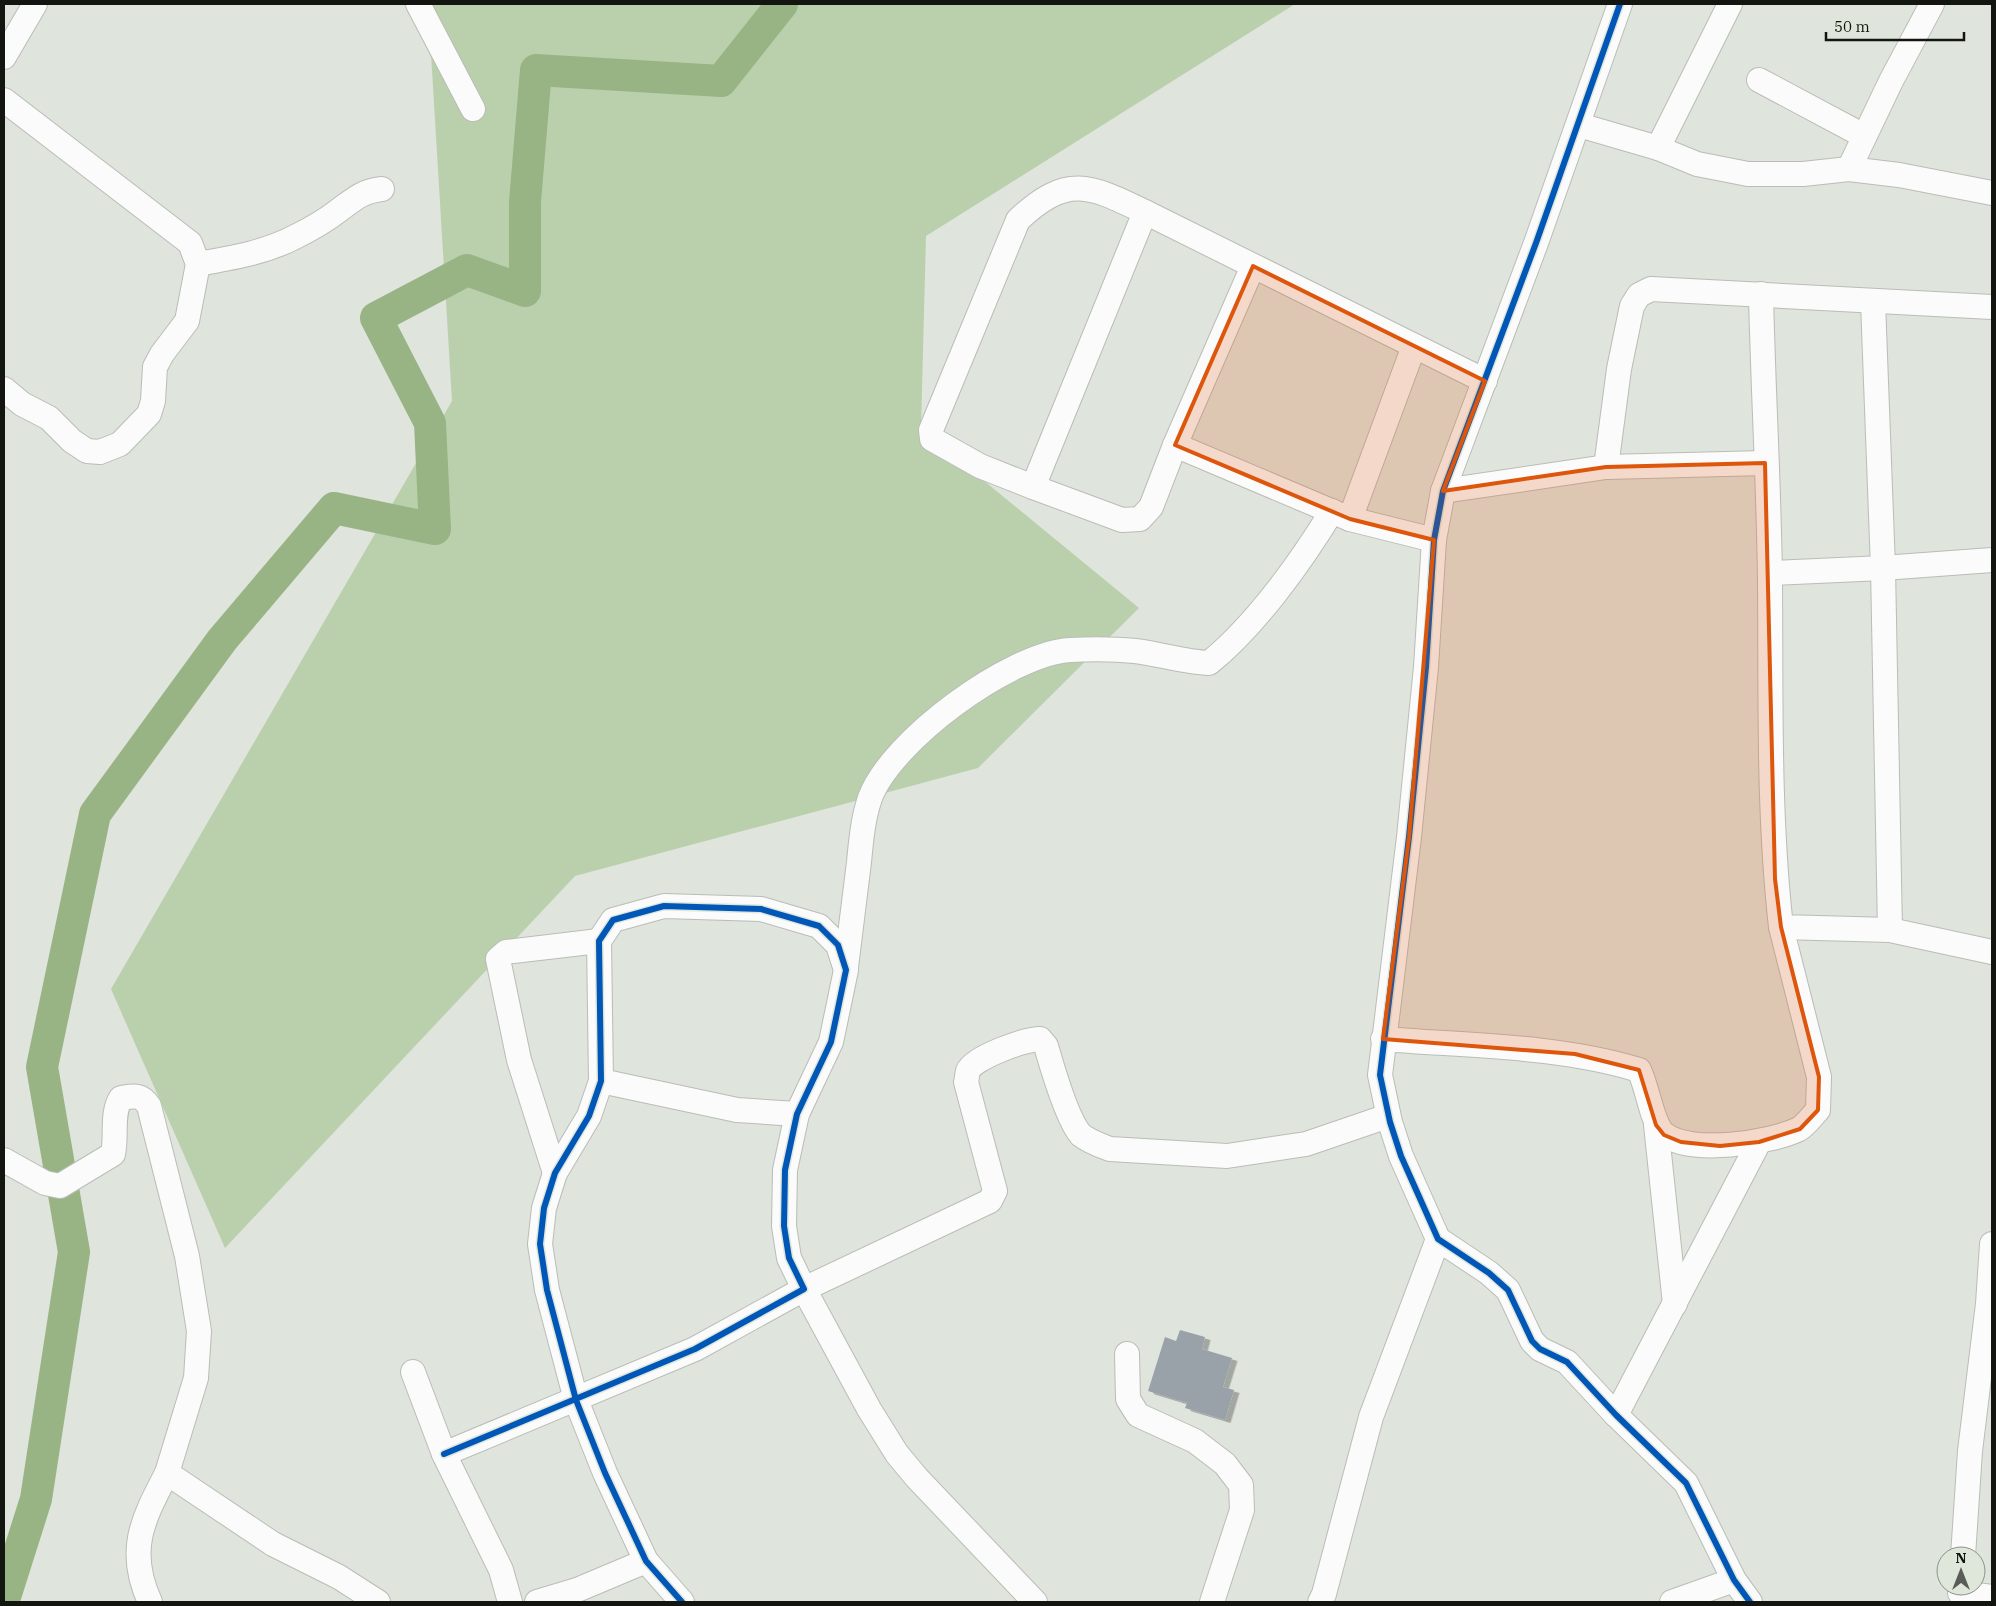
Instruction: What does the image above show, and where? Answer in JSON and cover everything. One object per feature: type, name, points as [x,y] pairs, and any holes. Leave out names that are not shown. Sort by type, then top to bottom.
[{"type":"street","points":[[418,4],[473,109]]},
{"type":"street","points":[[1620,4],[1579,125],[1443,491],[1434,540],[1426,667],[1409,837],[1380,1075],[1388,1116],[1401,1156],[1424,1202],[1438,1239],[1489,1273],[1508,1290],[1532,1341],[1540,1350],[1567,1362],[1616,1415],[1686,1484],[1734,1580],[1750,1602]]},
{"type":"street","points":[[1658,148],[1730,4]]},
{"type":"street","points":[[1849,169],[1932,4]]},
{"type":"street","points":[[4,57],[30,6]]},
{"type":"street","points":[[1759,80],[1864,136]]},
{"type":"street","points":[[4,100],[190,243],[198,264],[187,321],[155,366],[153,401],[149,414],[120,444],[100,452],[87,451],[72,441],[49,418],[22,404],[4,389]]},
{"type":"street","points":[[1579,125],[1658,148],[1697,164],[1748,174],[1803,174],[1849,169],[1899,175],[1992,193]]},
{"type":"street","points":[[1253,266],[1175,445],[1151,507],[1140,518],[1122,520],[1034,487],[980,466],[932,439],[931,430],[1018,220],[1037,202],[1056,192],[1079,187],[1107,194],[1145,212],[1484,381]]},
{"type":"street","points":[[198,264],[259,252],[294,238],[338,212],[356,196],[370,190],[382,189]]},
{"type":"street","points":[[1034,487],[1145,212]]},
{"type":"street","points":[[1606,467],[1619,369],[1632,306],[1639,294],[1651,289],[1992,307]]},
{"type":"street","points":[[1656,1125],[1664,1135],[1680,1142],[1720,1146],[1759,1142],[1800,1128],[1818,1110],[1819,1077],[1781,926],[1776,879],[1772,789],[1770,572],[1761,294]]},
{"type":"street","points":[[1872,302],[1882,568],[1890,930]]},
{"type":"street","points":[[1035,1602],[917,1478],[897,1454],[865,1402],[789,1258],[784,1226],[785,1170],[797,1114],[831,1042],[846,970],[862,833],[870,799],[881,777],[906,746],[952,705],[985,683],[1026,662],[1068,650],[1134,651],[1209,663],[1225,650],[1259,612],[1313,542],[1341,515],[1414,346]]},
{"type":"street","points":[[1175,445],[1341,515],[1434,540]]},
{"type":"street","points":[[1443,491],[1606,467],[1765,463]]},
{"type":"street","points":[[1770,572],[1882,568],[1992,560]]},
{"type":"street","points":[[682,1602],[646,1561],[605,1473],[576,1400],[547,1290],[540,1244],[544,1208],[554,1173],[589,1116],[601,1081],[598,941],[613,920],[664,906],[761,910],[819,926],[838,945],[846,970]]},
{"type":"street","points":[[1781,926],[1890,930],[1992,952]]},
{"type":"street","points":[[554,1173],[519,1060],[498,959],[506,952],[598,941]]},
{"type":"street","points":[[1383,1038],[1575,1054],[1639,1070],[1646,1085],[1656,1125],[1675,1304]]},
{"type":"street","points":[[444,1454],[695,1349],[804,1289],[990,1201],[995,1191],[966,1082],[969,1070],[977,1061],[1029,1039],[1040,1039],[1046,1046],[1071,1117],[1080,1134],[1093,1143],[1110,1149],[1227,1156],[1306,1144],[1388,1116]]},
{"type":"street","points":[[601,1081],[737,1110],[797,1114]]},
{"type":"street","points":[[4,1160],[45,1183],[60,1186],[113,1154],[116,1141],[116,1106],[121,1098],[136,1096],[143,1098],[153,1116],[187,1256],[199,1331],[196,1378],[167,1473],[142,1526],[137,1552],[150,1602]]},
{"type":"street","points":[[1616,1415],[1759,1142]]},
{"type":"street","points":[[1320,1602],[1324,1594],[1371,1417],[1438,1239]]},
{"type":"street","points":[[1964,1546],[1970,1451],[1990,1304],[1992,1244]]},
{"type":"street","points":[[1127,1354],[1128,1399],[1138,1415],[1194,1441],[1225,1464],[1241,1485],[1242,1510],[1212,1602]]},
{"type":"street","points":[[413,1372],[444,1454],[500,1570],[510,1602]]},
{"type":"street","points":[[167,1473],[273,1544],[339,1577],[378,1602]]},
{"type":"street","points":[[538,1602],[577,1590],[646,1561]]},
{"type":"street","points":[[1672,1602],[1734,1580]]},
{"type":"highlighted area","points":[[1253,266],[1485,381],[1443,491],[1606,467],[1765,463],[1775,879],[1781,927],[1819,1077],[1818,1110],[1800,1129],[1759,1142],[1720,1146],[1681,1142],[1664,1135],[1656,1125],[1639,1070],[1575,1054],[1383,1039],[1409,837],[1434,540],[1350,519],[1175,445]]},
{"type":"green space","points":[[428,4],[1295,4],[926,236],[921,429],[1139,608],[978,768],[575,876],[225,1248],[111,989],[452,401]]},
{"type":"building","points":[[1180,1330],[1205,1337],[1202,1349],[1232,1358],[1223,1387],[1234,1390],[1225,1420],[1185,1408],[1187,1403],[1148,1391],[1165,1337],[1176,1341]]},
{"type":"waterway","points":[[4,1600],[36,1499],[74,1252],[42,1067],[95,814],[222,640],[334,508],[435,529],[430,423],[376,318],[467,270],[525,291],[525,202],[536,70],[721,81],[782,4]]},
{"type":"cycle path","points":[[1620,4],[1536,243],[1443,491],[1434,540],[1426,667],[1409,837],[1380,1075],[1390,1122],[1401,1156],[1438,1239],[1489,1273],[1508,1290],[1532,1341],[1540,1349],[1567,1362],[1616,1415],[1686,1483],[1734,1580],[1750,1602]]},
{"type":"cycle path","points":[[444,1454],[695,1349],[804,1289],[789,1258],[784,1226],[785,1170],[797,1114],[831,1042],[846,970],[838,945],[819,926],[761,909],[664,906],[613,920],[599,941],[601,1081],[589,1116],[555,1173],[544,1208],[540,1244],[547,1290],[576,1400],[605,1473],[646,1561],[682,1602]]}]
